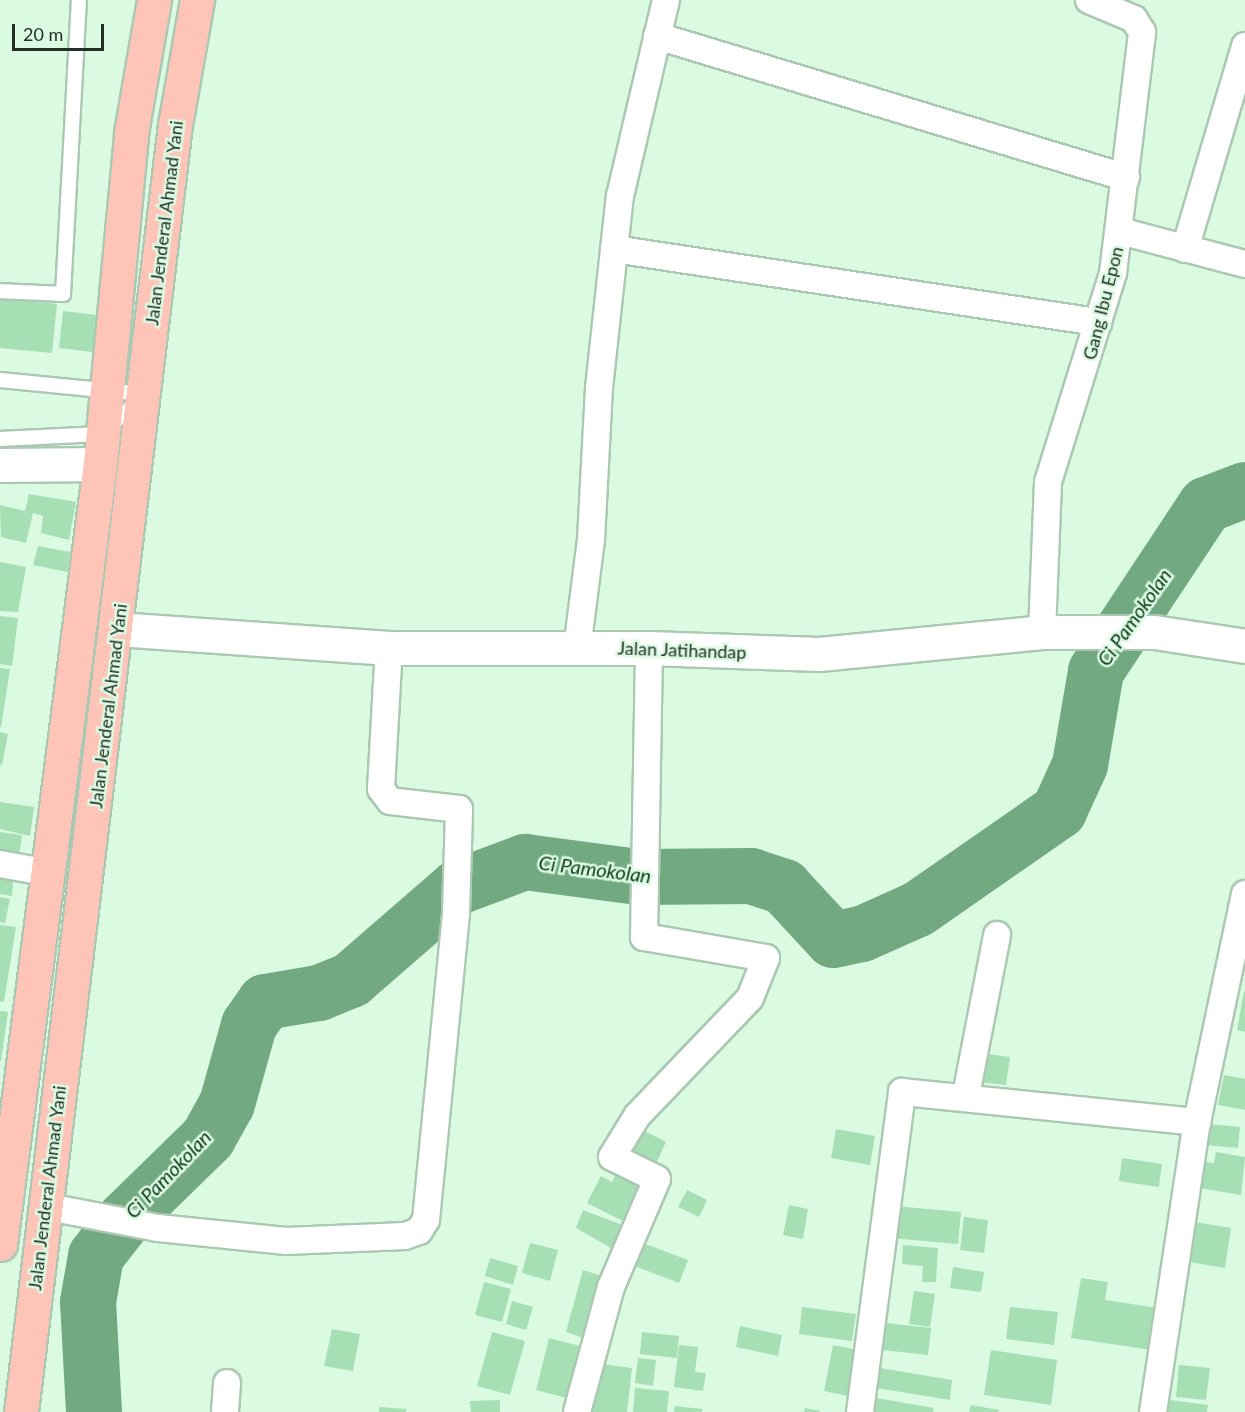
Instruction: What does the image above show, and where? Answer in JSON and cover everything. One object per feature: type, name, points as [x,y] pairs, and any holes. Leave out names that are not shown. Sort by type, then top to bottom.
[{"type":"highway","name":"Jalan Jenderal Ahmad Yani","points":[[0,1244],[6,1153],[51,873],[100,449],[103,388],[131,133],[154,0]]},
{"type":"highway","name":"Jalan Jenderal Ahmad Yani","points":[[21,1412],[43,1206],[117,629],[175,124],[197,0]]},
{"type":"street","points":[[577,649],[591,540],[620,196],[666,0]]},
{"type":"street","name":"Gang Ibu Epon","points":[[1042,632],[1048,482],[1099,322],[1120,231],[1142,32],[1134,19],[1089,0]]},
{"type":"street","points":[[657,36],[1126,178]]},
{"type":"street","points":[[1185,249],[1245,46]]},
{"type":"street","points":[[1120,231],[1245,264]]},
{"type":"street","points":[[614,249],[1099,322]]},
{"type":"street","points":[[0,465],[100,449]]},
{"type":"street","name":"Jalan Jatihandap","points":[[117,629],[389,648],[649,648],[819,654],[1042,632],[1095,634],[1154,632],[1245,646]]},
{"type":"street","points":[[43,1206],[129,1223],[286,1241],[405,1236],[419,1231],[426,1220],[456,913],[459,809],[390,801],[381,789],[389,648]]},
{"type":"street","points":[[578,1412],[611,1287],[657,1179],[612,1157],[637,1116],[750,998],[766,958],[644,938],[648,857],[649,648]]},
{"type":"street","points":[[0,864],[51,873]]},
{"type":"street","points":[[1154,1412],[1197,1122],[1245,894]]},
{"type":"street","points":[[966,1095],[997,935]]},
{"type":"street","points":[[860,1412],[900,1095],[908,1088],[1197,1122]]},
{"type":"street","points":[[225,1412],[227,1383]]},
{"type":"lane","points":[[0,291],[63,294],[79,0]]},
{"type":"lane","points":[[0,380],[103,388],[144,395],[100,449],[0,439]]},
{"type":"building","points":[[0,298],[57,304],[52,353],[0,348]]},
{"type":"building","points":[[63,311],[97,315],[93,352],[59,348]]},
{"type":"building","points":[[29,494],[76,502],[69,540],[41,533],[43,516],[33,513],[26,543],[1,537],[0,505],[25,511]]},
{"type":"building","points":[[38,546],[70,552],[68,572],[33,565]]},
{"type":"building","points":[[0,562],[26,567],[18,612],[0,611]]},
{"type":"building","points":[[0,616],[18,618],[12,666],[0,664]]},
{"type":"building","points":[[0,668],[10,669],[1,727],[0,727]]},
{"type":"building","points":[[0,732],[8,734],[2,765],[0,764]]},
{"type":"building","points":[[0,802],[34,807],[30,836],[0,829]]},
{"type":"building","points":[[0,832],[22,835],[18,862],[0,859]]},
{"type":"building","points":[[0,868],[14,871],[12,896],[0,894]]},
{"type":"building","points":[[0,897],[10,899],[5,923],[0,922]]},
{"type":"building","points":[[0,925],[16,927],[4,1002],[0,1001]]},
{"type":"building","points":[[1245,992],[1245,1032],[1237,1030]]},
{"type":"building","points":[[0,1011],[8,1012],[1,1061],[0,1061]]},
{"type":"building","points":[[981,1053],[1010,1057],[1006,1085],[977,1082]]},
{"type":"building","points":[[1224,1075],[1245,1079],[1245,1110],[1218,1105]]},
{"type":"building","points":[[1208,1124],[1240,1127],[1238,1148],[1205,1145]]},
{"type":"building","points":[[635,1126],[666,1142],[654,1168],[623,1153]]},
{"type":"building","points":[[836,1129],[875,1136],[870,1165],[831,1158]]},
{"type":"building","points":[[1216,1152],[1245,1157],[1241,1195],[1193,1187],[1197,1161],[1214,1163]]},
{"type":"building","points":[[1122,1158],[1162,1164],[1159,1187],[1119,1181]]},
{"type":"building","points":[[621,1165],[650,1180],[629,1224],[587,1203],[601,1176],[612,1182]]},
{"type":"building","points":[[687,1190],[707,1200],[699,1217],[678,1207]]},
{"type":"building","points":[[789,1205],[808,1209],[803,1239],[783,1235]]},
{"type":"building","points":[[894,1206],[961,1212],[958,1244],[891,1238]]},
{"type":"building","points":[[583,1210],[625,1226],[616,1251],[576,1228]]},
{"type":"building","points":[[964,1217],[988,1220],[984,1253],[960,1250]]},
{"type":"building","points":[[1195,1222],[1231,1228],[1225,1268],[1189,1262]]},
{"type":"building","points":[[640,1242],[688,1260],[679,1283],[632,1265]]},
{"type":"building","points":[[530,1243],[558,1250],[550,1281],[522,1273]]},
{"type":"building","points":[[903,1245],[938,1248],[936,1282],[922,1282],[923,1266],[902,1264]]},
{"type":"building","points":[[490,1258],[518,1266],[513,1285],[485,1276]]},
{"type":"building","points":[[953,1267],[984,1272],[981,1292],[950,1288]]},
{"type":"building","points":[[583,1270],[605,1277],[587,1339],[566,1332]]},
{"type":"building","points":[[1081,1278],[1108,1282],[1105,1300],[1158,1308],[1152,1350],[1071,1338]]},
{"type":"building","points":[[484,1282],[511,1289],[502,1322],[475,1315]]},
{"type":"building","points":[[914,1291],[935,1294],[930,1327],[909,1324]]},
{"type":"building","points":[[512,1301],[533,1307],[526,1330],[506,1324]]},
{"type":"building","points":[[802,1307],[856,1314],[852,1341],[799,1334]]},
{"type":"building","points":[[1010,1307],[1058,1312],[1054,1345],[1006,1339]]},
{"type":"building","points":[[886,1323],[931,1328],[928,1355],[883,1350]]},
{"type":"building","points":[[740,1326],[782,1335],[778,1356],[736,1347]]},
{"type":"building","points":[[332,1329],[360,1334],[353,1371],[324,1366]]},
{"type":"building","points":[[492,1332],[525,1341],[510,1395],[477,1386]]},
{"type":"building","points":[[642,1332],[679,1336],[677,1358],[640,1354]]},
{"type":"building","points":[[549,1338],[584,1347],[570,1399],[536,1390]]},
{"type":"building","points":[[679,1345],[698,1347],[695,1372],[706,1373],[703,1391],[674,1387]]},
{"type":"building","points":[[833,1345],[862,1351],[852,1397],[824,1391]]},
{"type":"building","points":[[991,1350],[1057,1360],[1051,1405],[984,1395]]},
{"type":"building","points":[[638,1358],[656,1360],[653,1386],[635,1383]]},
{"type":"building","points":[[594,1363],[632,1368],[627,1412],[588,1412]]},
{"type":"building","points":[[1179,1365],[1210,1368],[1206,1400],[1176,1397]]},
{"type":"building","points":[[880,1368],[952,1380],[950,1400],[877,1388]]},
{"type":"building","points":[[635,1388],[669,1391],[667,1412],[633,1412]]},
{"type":"building","points":[[871,1397],[934,1408],[933,1412],[868,1412]]},
{"type":"building","points":[[1163,1399],[1208,1405],[1207,1412],[1161,1412]]},
{"type":"building","points":[[500,1400],[500,1412],[471,1412],[470,1401]]},
{"type":"building","points":[[971,1405],[999,1410],[998,1412],[969,1412]]},
{"type":"building","points":[[675,1406],[702,1409],[702,1412],[674,1412]]},
{"type":"building","points":[[379,1407],[406,1409],[406,1412],[379,1412]]},
{"type":"building","points":[[805,1408],[820,1411],[820,1412],[804,1412]]},
{"type":"waterway","name":"Ci Pamokolan","points":[[94,1412],[88,1302],[96,1256],[124,1220],[208,1138],[227,1104],[249,1025],[265,1002],[319,993],[351,980],[458,887],[525,862],[638,877],[751,876],[784,887],[833,940],[862,934],[918,909],[1059,811],[1080,765],[1096,671],[1206,505],[1245,490]]}]
